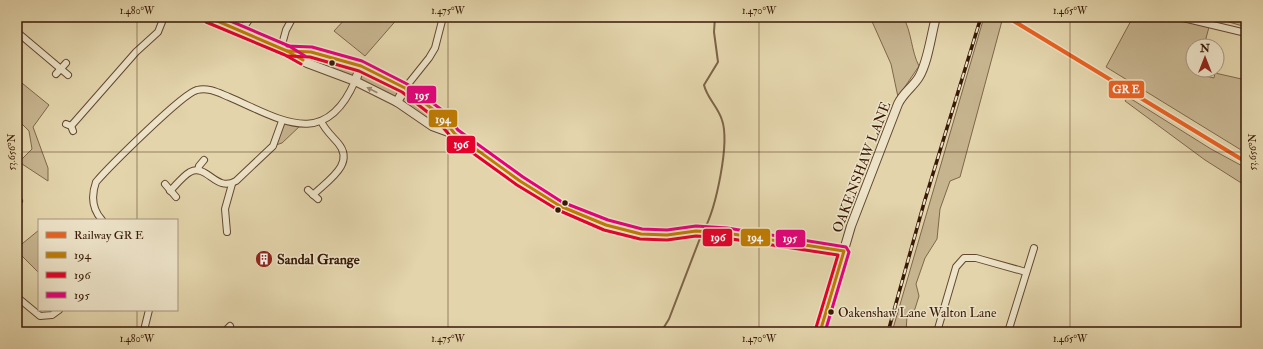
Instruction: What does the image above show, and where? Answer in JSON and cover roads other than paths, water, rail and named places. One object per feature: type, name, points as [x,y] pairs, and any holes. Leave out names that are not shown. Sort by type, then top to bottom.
[{"type":"street","points":[[70,127],[136,52],[158,32],[164,17]]},
{"type":"street","points":[[208,17],[284,49],[307,63],[355,81],[397,102],[432,126],[455,134]]},
{"type":"street","points":[[241,31],[251,17]]},
{"type":"street","points":[[284,49],[286,30],[293,17]]},
{"type":"street","points":[[397,102],[405,88],[435,48],[443,17]]},
{"type":"street","name":"OAKENSHAW LANE","points":[[820,332],[851,226],[892,116],[904,93],[919,77],[923,68],[936,17]]},
{"type":"street","points":[[1179,17],[1246,33]]},
{"type":"street","points":[[17,32],[68,75]]},
{"type":"street","points":[[284,49],[311,52],[361,66],[405,88],[439,114],[455,134],[520,182],[560,206],[606,225],[641,234],[667,235],[703,231],[793,242],[844,251]]},
{"type":"street","points":[[56,74],[66,63]]},
{"type":"street","points":[[101,219],[94,207],[93,192],[96,182],[176,104],[192,92],[203,89],[209,90],[282,121],[301,125],[321,121],[336,112],[342,106],[361,66]]},
{"type":"street","points":[[227,232],[225,209],[232,184],[273,146],[282,121]]},
{"type":"street","points":[[313,194],[341,168],[345,160],[342,148],[326,130],[321,121]]},
{"type":"street","points":[[170,191],[190,172],[198,170],[204,160]]},
{"type":"street","points":[[198,170],[218,183],[232,184]]},
{"type":"street","points":[[164,184],[176,198]]},
{"type":"street","points":[[1008,332],[1034,248]]},
{"type":"street","points":[[937,332],[956,266],[964,258],[976,258],[1026,272]]},
{"type":"street","points":[[17,297],[40,316],[52,315],[58,311]]},
{"type":"street","points":[[147,332],[145,326],[149,311]]},
{"type":"street","points":[[225,332],[230,326]]},
{"type":"waterway","points":[[704,230],[709,220],[717,192],[724,144],[722,120],[705,90],[704,85],[718,62],[714,32],[715,17]]},
{"type":"waterway","points":[[661,332],[669,319],[702,233]]},
{"type":"railway","points":[[888,332],[924,203],[981,17]]},
{"type":"place","name":"Sandal Grange","points":[[264,259]]},
{"type":"place","name":"Oakenshaw Lane Walton Lane","points":[[831,312]]}]
